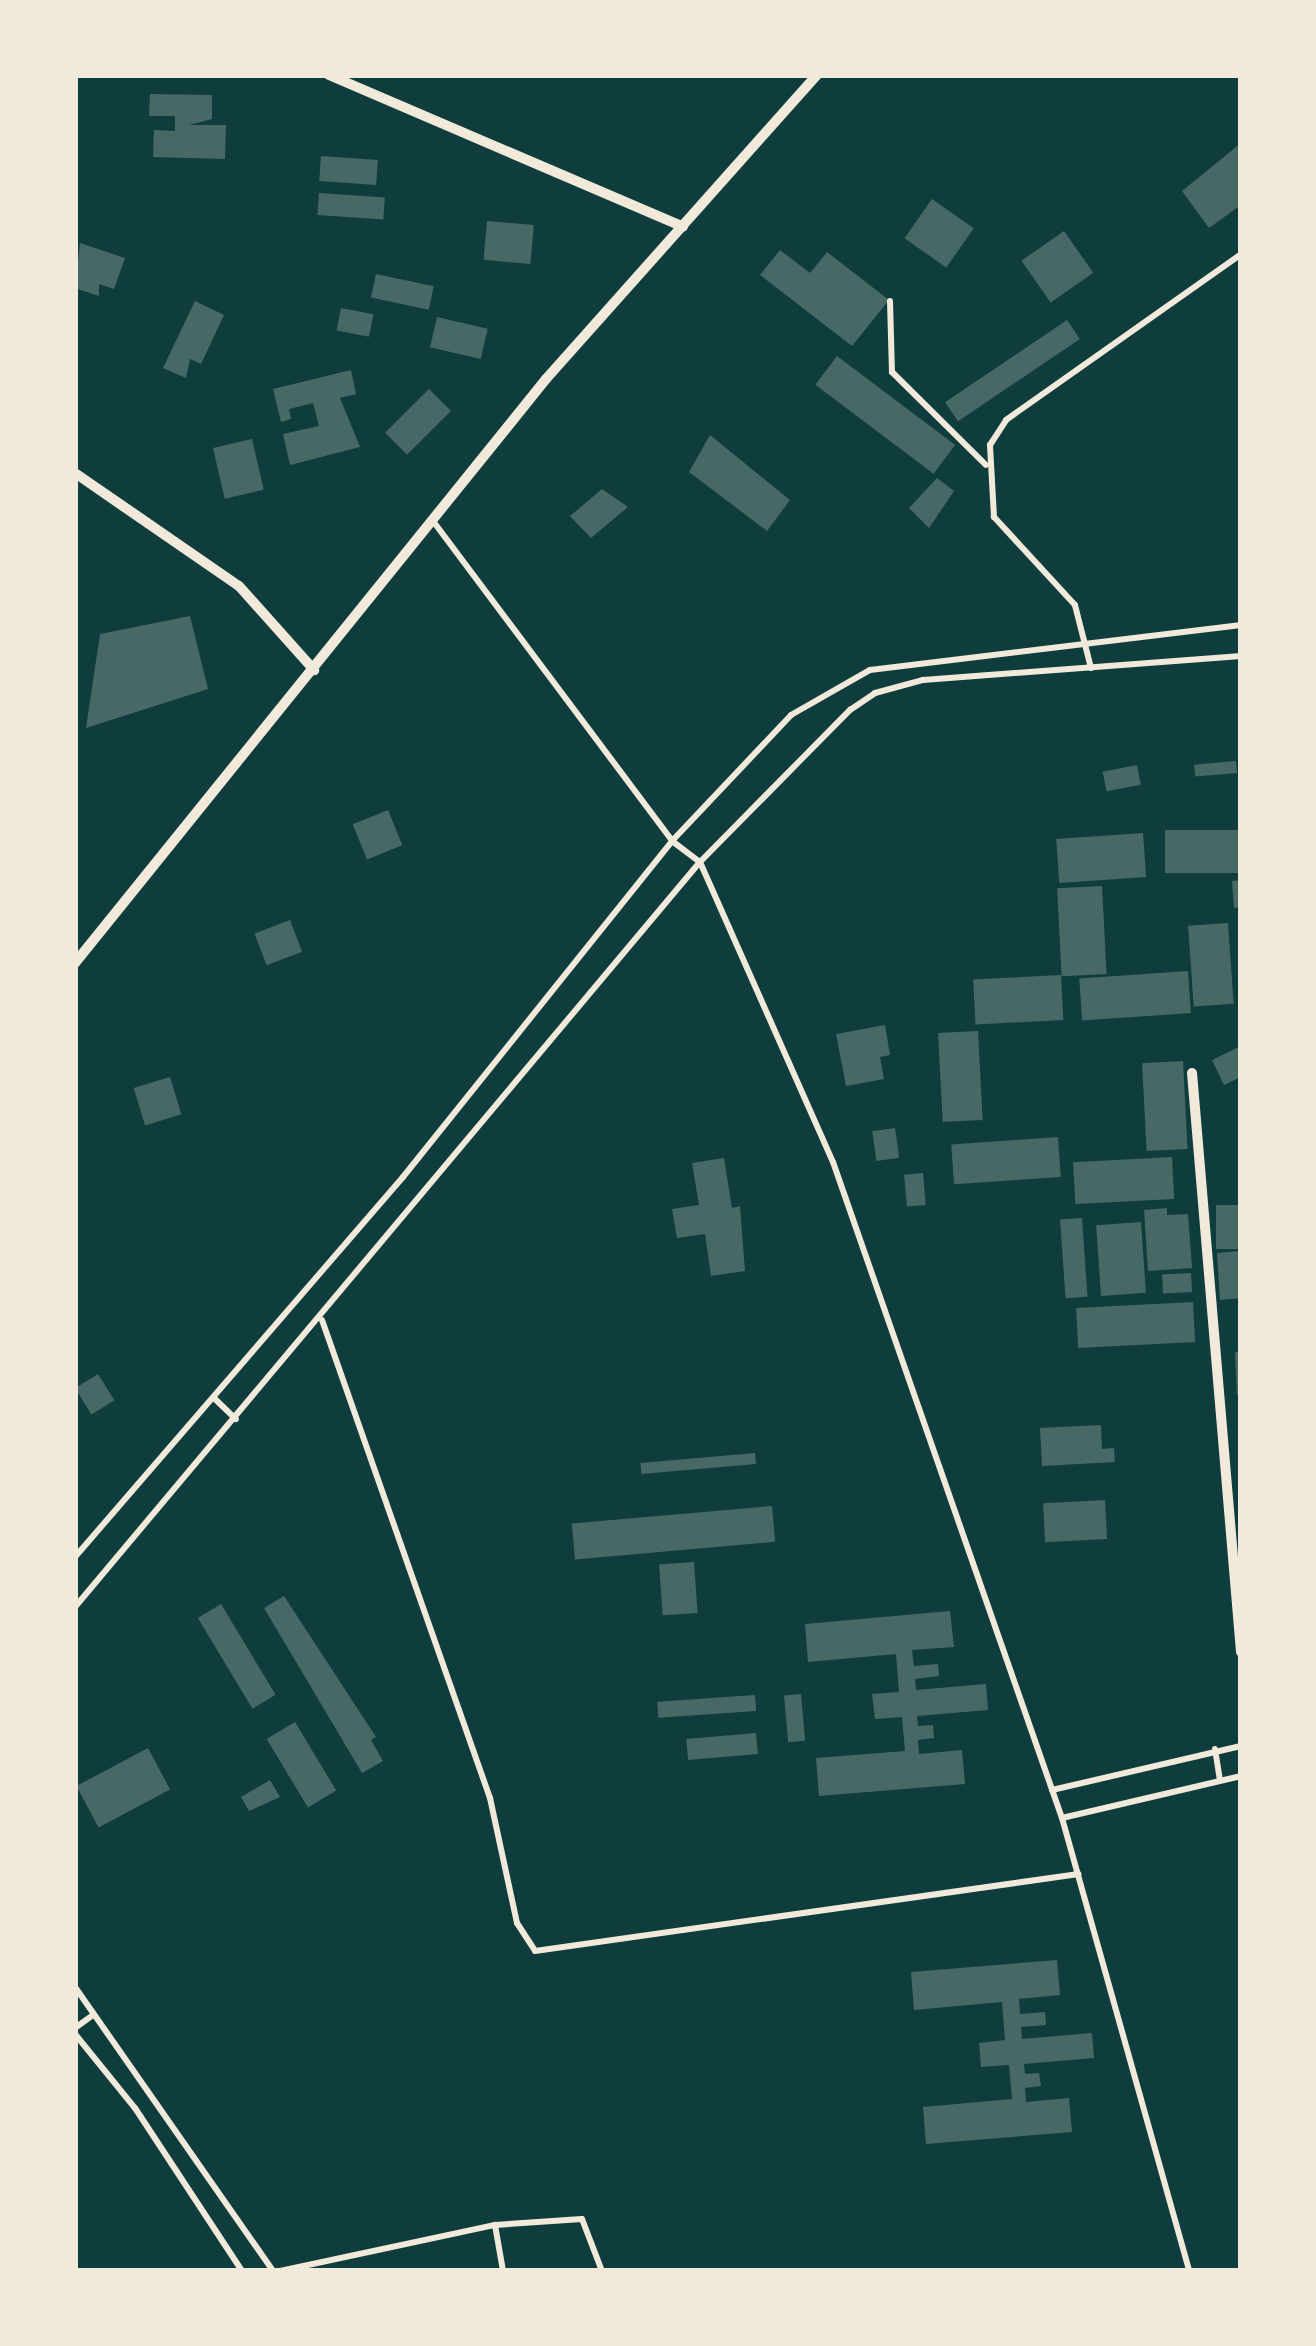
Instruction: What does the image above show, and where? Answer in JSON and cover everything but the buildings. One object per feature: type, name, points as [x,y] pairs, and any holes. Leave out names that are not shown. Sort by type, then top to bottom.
[{"type":"street","points":[[329,75],[683,227]]},
{"type":"street","points":[[75,963],[433,521],[817,75]]},
{"type":"street","points":[[75,473],[239,586],[314,670]]},
{"type":"street","points":[[1192,1073],[1241,1652]]},
{"type":"lane","points":[[1091,668],[1089,639],[1075,605],[994,517],[986,465],[1006,420],[1241,254]]},
{"type":"lane","points":[[890,301],[892,371],[986,465]]},
{"type":"lane","points":[[433,521],[672,841],[700,862],[833,1162],[1062,1818],[1189,2271]]},
{"type":"lane","points":[[75,1557],[215,1399],[672,841],[791,716],[831,686],[931,658],[1241,626]]},
{"type":"lane","points":[[75,1607],[322,1320],[700,862],[821,735],[875,693],[923,680],[1241,656]]},
{"type":"lane","points":[[322,1320],[490,1798],[518,1923],[536,1951],[1078,1874]]},
{"type":"lane","points":[[215,1399],[236,1419]]},
{"type":"lane","points":[[1052,1790],[1241,1746]]},
{"type":"lane","points":[[1214,1749],[1220,1779]]},
{"type":"lane","points":[[1062,1818],[1241,1776]]},
{"type":"lane","points":[[76,1992],[276,2271],[495,2225],[582,2218],[602,2271]]},
{"type":"lane","points":[[93,2014],[75,2031],[135,2108],[242,2271]]},
{"type":"lane","points":[[495,2225],[502,2271]]}]
